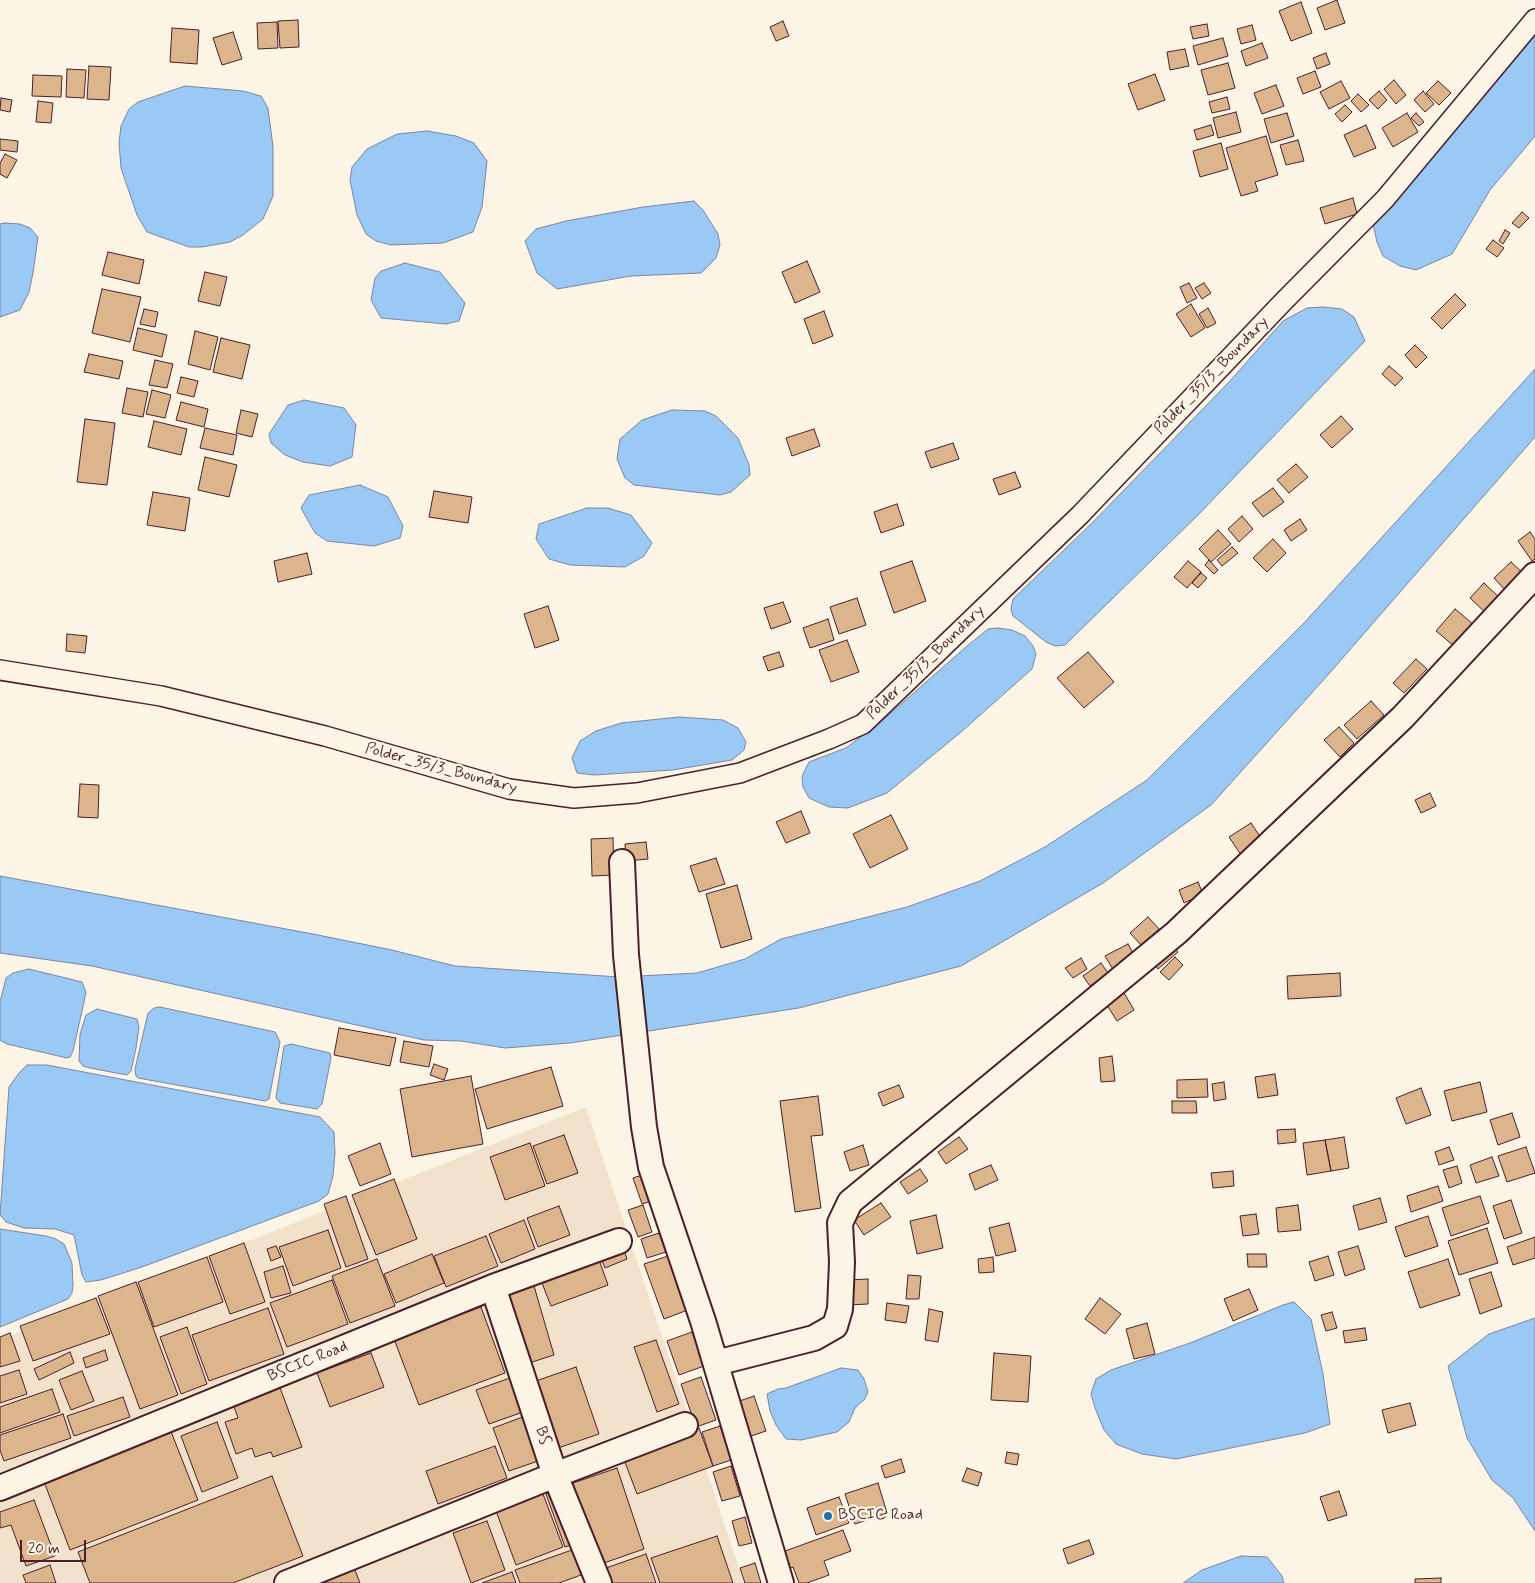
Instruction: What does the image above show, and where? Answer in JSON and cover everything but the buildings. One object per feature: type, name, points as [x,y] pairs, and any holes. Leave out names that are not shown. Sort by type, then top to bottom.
[{"type":"street","name":"Polder_35/3_Boundary","points":[[0,670],[161,696],[325,736],[509,790],[574,798],[637,793],[740,773],[830,740],[863,724],[1080,515],[1282,303],[1385,199],[1535,19]]},
{"type":"street","points":[[716,1363],[814,1338],[835,1326],[840,1309],[842,1262],[840,1223],[850,1202],[1176,932],[1402,717],[1535,576]]},
{"type":"street","points":[[622,862],[626,955],[650,1167],[716,1363],[782,1583]]},
{"type":"street","name":"BSCIC Road","points":[[0,1488],[493,1286],[619,1241]]},
{"type":"street","name":"BS","points":[[493,1286],[555,1475],[600,1583]]},
{"type":"street","points":[[287,1583],[685,1425]]},
{"type":"shaded area","points":[[586,1107],[744,1583],[0,1583],[0,1340]]},
{"type":"water","points":[[1535,31],[1535,136],[1490,190],[1452,254],[1416,270],[1400,266],[1383,256],[1377,242],[1373,224],[1390,197],[1472,110]]},
{"type":"water","points":[[185,86],[243,91],[261,96],[268,108],[273,147],[273,196],[263,219],[243,235],[230,242],[202,247],[189,247],[147,232],[137,215],[121,168],[119,143],[121,126],[129,109],[138,102]]},
{"type":"water","points":[[427,131],[456,136],[474,143],[487,161],[482,207],[473,232],[443,243],[391,245],[376,241],[366,234],[357,215],[350,180],[352,167],[367,149],[397,134]]},
{"type":"water","points":[[694,201],[703,210],[718,234],[720,245],[716,258],[701,273],[631,276],[557,289],[537,273],[525,241],[536,229],[566,221],[643,207]]},
{"type":"water","points":[[0,224],[20,224],[30,228],[38,237],[29,292],[20,310],[0,317]]},
{"type":"water","points":[[405,263],[440,272],[465,303],[459,321],[446,324],[381,318],[371,300],[375,278],[381,271]]},
{"type":"water","points":[[1307,308],[1342,309],[1354,317],[1365,341],[1199,514],[1065,645],[1055,646],[1046,642],[1013,616],[1011,609],[1013,599],[1091,524],[1229,382],[1283,321]]},
{"type":"water","points":[[1535,369],[1535,437],[1327,676],[1211,805],[1103,883],[961,966],[799,1008],[570,1043],[505,1048],[461,1041],[424,1040],[92,966],[0,953],[0,876],[313,934],[392,950],[455,966],[619,977],[697,973],[745,959],[781,939],[907,907],[980,881],[1045,847],[1147,780],[1304,623]]},
{"type":"water","points":[[304,400],[344,408],[356,425],[352,457],[330,466],[303,462],[285,455],[271,443],[269,434],[288,405]]},
{"type":"water","points":[[672,410],[705,411],[716,416],[738,438],[749,465],[750,475],[731,492],[720,495],[634,485],[625,478],[617,459],[620,439],[642,420]]},
{"type":"water","points":[[360,485],[388,497],[403,526],[400,538],[374,546],[327,541],[315,533],[301,508],[309,495]]},
{"type":"water","points":[[587,508],[608,508],[631,515],[652,543],[644,556],[625,567],[570,565],[549,559],[536,539],[539,524]]},
{"type":"water","points":[[988,629],[1012,630],[1025,636],[1033,646],[1036,654],[1032,669],[961,732],[887,793],[848,808],[829,807],[809,798],[803,787],[802,776],[809,762],[846,748],[883,720]]},
{"type":"water","points":[[679,717],[723,720],[738,728],[746,742],[744,750],[732,760],[673,770],[594,775],[577,773],[572,758],[580,741],[596,731],[621,723]]},
{"type":"water","points":[[29,969],[82,982],[86,992],[70,1057],[67,1058],[7,1044],[0,1040],[0,1002],[6,978],[13,973]]},
{"type":"water","points":[[160,1007],[275,1032],[280,1042],[269,1099],[265,1101],[138,1078],[135,1069],[148,1013],[154,1008]]},
{"type":"water","points":[[97,1009],[137,1019],[139,1027],[136,1048],[131,1071],[127,1075],[83,1066],[79,1061],[80,1034],[86,1015]]},
{"type":"water","points":[[291,1044],[330,1053],[331,1058],[322,1104],[317,1109],[280,1103],[276,1098],[284,1046]]},
{"type":"water","points":[[27,1065],[47,1065],[320,1117],[334,1132],[333,1176],[328,1194],[319,1201],[142,1267],[101,1280],[86,1282],[82,1275],[74,1235],[55,1229],[24,1228],[6,1222],[0,1215],[9,1087]]},
{"type":"water","points":[[0,1229],[46,1236],[64,1244],[72,1263],[73,1285],[72,1293],[68,1299],[0,1327]]},
{"type":"water","points":[[1294,1302],[1311,1319],[1323,1374],[1330,1424],[1305,1433],[1176,1459],[1142,1454],[1116,1444],[1104,1430],[1091,1394],[1096,1379],[1111,1370],[1190,1343]]},
{"type":"water","points":[[1535,1318],[1535,1531],[1513,1498],[1492,1480],[1467,1438],[1448,1366],[1489,1334]]},
{"type":"water","points":[[841,1368],[858,1370],[864,1379],[868,1392],[864,1400],[855,1408],[849,1422],[837,1432],[801,1440],[786,1439],[776,1425],[770,1411],[767,1394]]},
{"type":"water","points":[[1241,1556],[1267,1557],[1282,1576],[1284,1583],[1183,1583],[1202,1570]]},
{"type":"place","name":"BSCIC Road","points":[[828,1516]]}]
